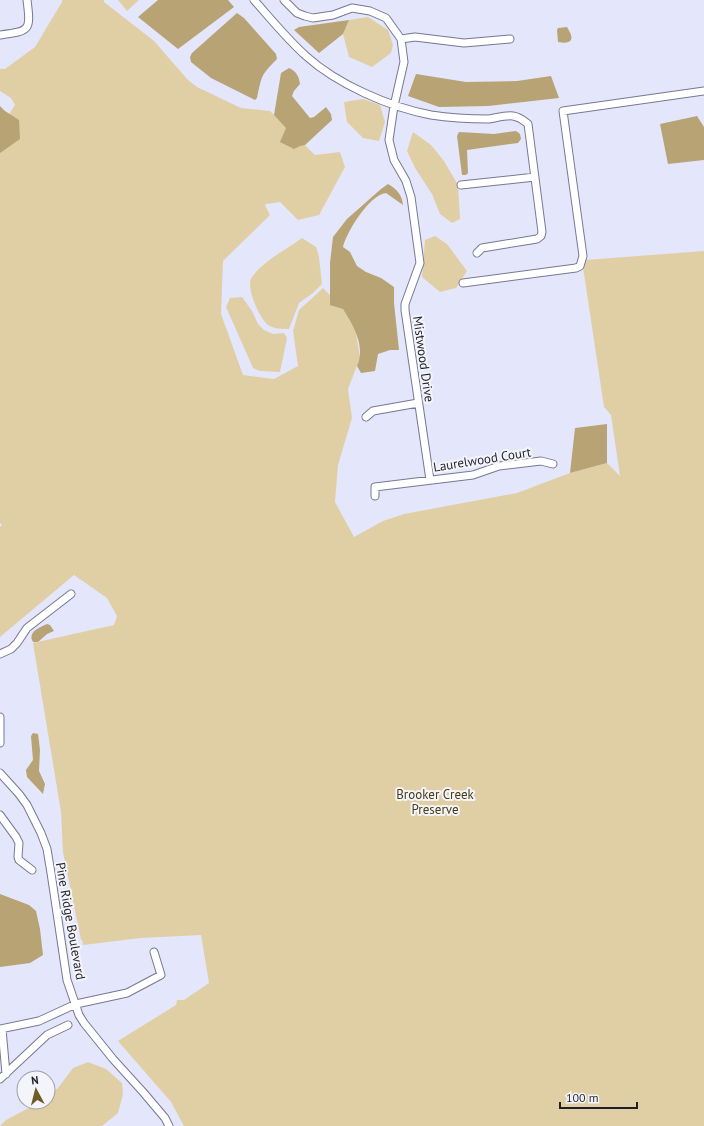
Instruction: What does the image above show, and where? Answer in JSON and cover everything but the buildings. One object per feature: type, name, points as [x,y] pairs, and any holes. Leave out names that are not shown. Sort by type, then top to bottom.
[{"type":"street","points":[[0,35],[25,30],[28,26],[29,18],[27,0]]},
{"type":"street","points":[[254,0],[306,56],[332,75],[394,106],[431,115],[466,118],[490,119],[512,116],[521,118],[528,124],[542,232],[541,236],[537,239],[482,248],[477,253]]},
{"type":"street","points":[[284,0],[297,13],[313,18],[332,15],[352,8],[370,11],[386,18],[401,39],[415,37],[464,43],[510,39]]},
{"type":"street","name":"Mistwood Drive","points":[[401,39],[404,62],[388,140],[394,160],[406,181],[411,197],[420,263],[405,304],[405,310],[430,480]]},
{"type":"street","points":[[463,283],[576,268],[580,266],[583,256],[563,111],[704,91]]},
{"type":"street","points":[[461,185],[535,176]]},
{"type":"street","points":[[366,417],[373,411],[418,403]]},
{"type":"street","name":"Laurelwood Court","points":[[376,496],[375,487],[473,475],[499,466],[542,461],[553,464]]},
{"type":"street","points":[[0,654],[11,649],[17,643],[26,628],[71,594]]},
{"type":"street","points":[[0,717],[0,743]]},
{"type":"street","name":"Pine Ridge Boulevard","points":[[0,773],[27,805],[41,832],[47,849],[67,980],[84,1023],[113,1059],[165,1118],[168,1126]]},
{"type":"street","points":[[0,815],[19,843],[19,860],[32,870]]},
{"type":"street","points":[[6,1074],[1,1029],[40,1021],[76,1004],[127,993],[161,975],[154,952]]},
{"type":"street","points":[[0,1079],[47,1035],[68,1025]]},
{"type":"green space","name":"Brooker Creek Preserve","points":[[62,0],[104,0],[104,2],[154,41],[188,80],[197,87],[241,108],[270,111],[315,155],[340,152],[345,167],[319,215],[298,220],[280,202],[266,204],[265,205],[270,215],[223,261],[221,314],[243,375],[274,379],[298,366],[293,331],[299,310],[323,288],[354,320],[360,358],[348,389],[352,418],[338,465],[335,502],[354,537],[383,521],[404,514],[517,493],[570,473],[607,463],[620,476],[611,415],[604,407],[583,267],[585,260],[704,251],[704,1126],[184,1126],[171,1102],[118,1041],[176,1005],[177,1000],[184,1000],[209,983],[201,935],[141,938],[83,945],[81,940],[63,852],[61,812],[33,643],[114,625],[117,616],[107,598],[74,575],[0,637],[0,527],[2,525],[0,523],[0,128],[15,105],[11,98],[0,91],[0,69],[5,69],[35,47]]},
{"type":"green space","points":[[118,0],[139,0],[127,11]]},
{"type":"green space","points":[[368,17],[388,30],[393,45],[391,53],[372,67],[349,57],[343,34],[349,20]]},
{"type":"green space","points":[[363,99],[380,105],[385,122],[379,141],[363,138],[347,122],[344,102]]},
{"type":"green space","points":[[413,132],[431,145],[444,161],[458,185],[460,219],[452,223],[440,214],[432,194],[415,168],[407,151]]},
{"type":"green space","points":[[435,236],[447,244],[467,271],[456,288],[440,292],[422,277],[425,240]]},
{"type":"green space","points":[[302,238],[316,247],[319,257],[322,284],[313,293],[299,303],[289,329],[280,329],[268,325],[264,321],[254,302],[250,281],[263,265]]},
{"type":"green space","points":[[242,297],[252,311],[258,324],[264,330],[273,334],[284,333],[287,338],[280,372],[260,371],[253,368],[226,307],[230,298]]},
{"type":"green space","points":[[88,1062],[106,1069],[122,1083],[123,1094],[118,1113],[102,1126],[0,1126],[6,1120],[25,1110],[56,1110],[56,1090],[73,1068]]},
{"type":"shaded area","points":[[158,0],[228,0],[234,7],[178,49],[138,17]]},
{"type":"shaded area","points":[[237,13],[244,18],[276,54],[277,59],[267,69],[262,77],[257,98],[255,100],[211,78],[191,62],[190,57],[192,53]]},
{"type":"shaded area","points":[[349,20],[343,34],[319,53],[294,30],[299,27]]},
{"type":"shaded area","points":[[567,27],[571,34],[571,40],[563,43],[558,42],[558,28]]},
{"type":"shaded area","points":[[289,68],[297,74],[300,84],[292,96],[310,118],[314,117],[326,107],[331,114],[332,120],[305,145],[294,149],[280,142],[286,128],[274,115],[281,73]]},
{"type":"shaded area","points":[[416,74],[466,82],[517,81],[551,76],[559,98],[488,106],[439,107],[408,96]]},
{"type":"shaded area","points":[[0,106],[19,120],[20,139],[0,153]]},
{"type":"shaded area","points":[[697,116],[704,127],[704,160],[668,164],[660,124]]},
{"type":"shaded area","points":[[516,131],[520,134],[521,139],[518,143],[467,150],[468,173],[466,175],[462,175],[457,136],[459,132],[494,134]]},
{"type":"shaded area","points":[[388,184],[394,188],[402,198],[403,205],[386,193],[379,195],[366,207],[353,224],[343,247],[350,252],[357,266],[366,272],[381,278],[394,287],[394,303],[399,350],[390,350],[378,354],[375,371],[361,373],[357,366],[360,351],[359,343],[351,322],[343,309],[330,305],[330,263],[333,237],[347,219]]},
{"type":"shaded area","points":[[607,424],[607,463],[570,473],[575,428]]},
{"type":"shaded area","points":[[47,624],[50,625],[54,631],[47,634],[38,642],[33,642],[32,635],[35,630]]},
{"type":"shaded area","points":[[33,733],[38,734],[40,750],[39,771],[45,784],[43,794],[27,777],[26,770],[33,760],[31,736]]},
{"type":"shaded area","points":[[0,894],[29,905],[36,911],[43,955],[30,963],[0,967]]}]
